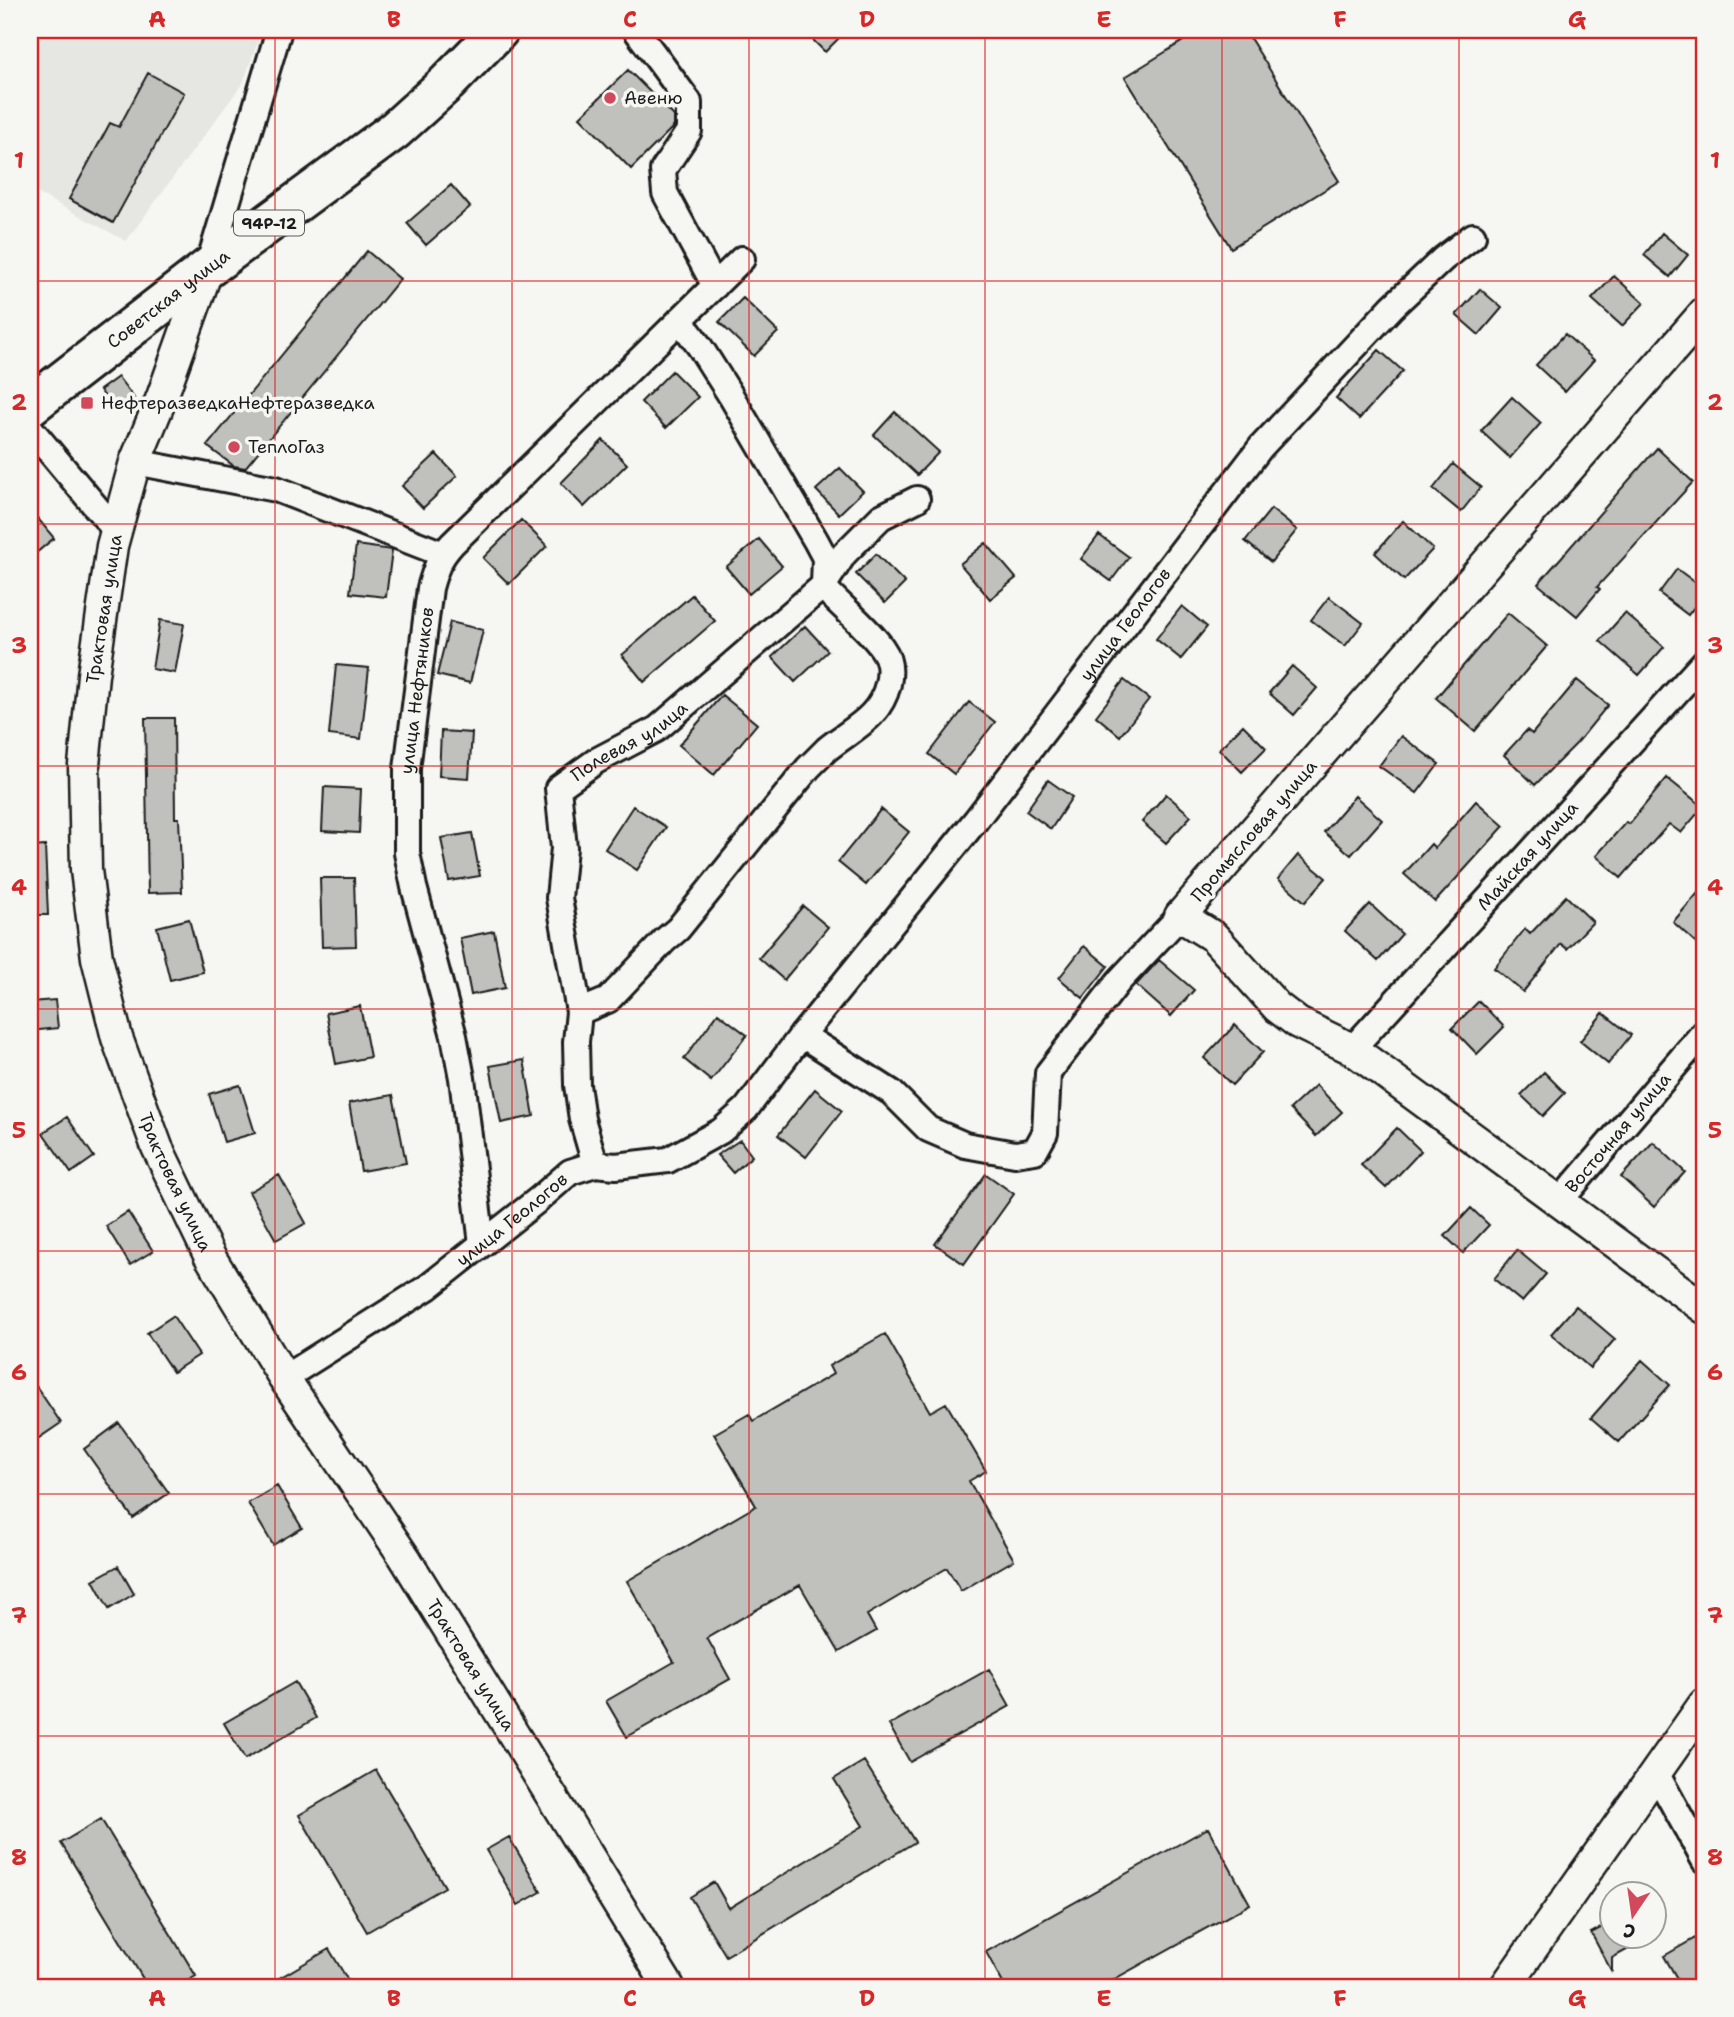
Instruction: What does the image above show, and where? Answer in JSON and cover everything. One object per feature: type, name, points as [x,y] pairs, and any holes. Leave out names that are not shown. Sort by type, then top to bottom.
[{"type":"main road","name":"Советская улица","points":[[30,406],[208,268],[395,130],[447,83],[499,30]]},
{"type":"street","points":[[208,268],[279,30]]},
{"type":"street","points":[[636,30],[689,102],[689,131],[663,170],[665,193],[715,286]]},
{"type":"street","name":"улица Геологов","points":[[284,1378],[428,1287],[570,1172],[595,1164],[616,1166],[668,1160],[721,1131],[746,1109],[802,1035],[976,820],[1261,447],[1392,307],[1443,259],[1473,236]]},
{"type":"street","name":"улица Нефтяников","points":[[482,1244],[460,1067],[407,853],[407,769],[430,588],[435,568],[443,554],[742,259]]},
{"type":"street","name":"Трактовая улица","points":[[208,268],[162,397],[135,462],[116,531],[93,675],[84,765],[86,870],[97,958],[117,1038],[157,1147],[209,1255],[284,1378],[405,1558],[669,1987]]},
{"type":"street","name":"Промысловая улица","points":[[1704,313],[1180,916],[1214,937],[1277,1007],[1298,1023],[1352,1049],[1704,1308]]},
{"type":"street","points":[[579,1012],[608,1000],[678,929],[808,768],[828,749],[866,722],[877,711],[886,694],[890,662],[882,647],[824,585],[825,558],[816,541],[731,396],[680,320]]},
{"type":"street","points":[[30,428],[116,531]]},
{"type":"street","points":[[135,462],[276,489],[443,554]]},
{"type":"street","name":"Полевая улица","points":[[595,1164],[582,1119],[577,1085],[576,1042],[579,1012],[559,898],[564,848],[558,788],[596,761],[657,729],[824,585],[844,554],[881,517],[918,499]]},
{"type":"street","name":"Майская улица","points":[[1352,1049],[1704,662]]},
{"type":"street","points":[[802,1035],[891,1092],[928,1129],[965,1145],[1015,1154],[1035,1151],[1045,1133],[1048,1073],[1119,981],[1180,916]]},
{"type":"street","name":"Восточная улица","points":[[1559,1202],[1704,1032]]},
{"type":"street","points":[[1504,1987],[1704,1704]]},
{"type":"street","points":[[1655,1771],[1704,1860]]},
{"type":"shaded area","points":[[30,30],[262,30],[243,83],[126,241],[30,189]]},
{"type":"building","points":[[803,30],[847,30],[825,52]]},
{"type":"building","points":[[1201,30],[1245,30],[1339,181],[1231,248],[1125,77]]},
{"type":"building","points":[[628,70],[674,116],[674,126],[631,169],[580,117]]},
{"type":"building","points":[[148,73],[184,93],[113,223],[69,199],[110,123],[119,127]]},
{"type":"building","points":[[451,185],[470,207],[426,245],[407,223]]},
{"type":"building","points":[[1662,233],[1688,255],[1670,277],[1644,255]]},
{"type":"building","points":[[367,251],[400,279],[245,468],[234,466],[207,446]]},
{"type":"building","points":[[1614,276],[1644,303],[1622,326],[1592,299]]},
{"type":"building","points":[[1480,289],[1502,308],[1479,335],[1456,315]]},
{"type":"building","points":[[743,298],[778,332],[754,356],[719,322]]},
{"type":"building","points":[[1565,334],[1594,360],[1565,392],[1536,365]]},
{"type":"building","points":[[1379,350],[1403,371],[1359,419],[1336,398]]},
{"type":"building","points":[[672,371],[698,397],[666,428],[641,402]]},
{"type":"building","points":[[118,377],[134,398],[115,411],[100,390]]},
{"type":"building","points":[[1512,397],[1541,423],[1510,458],[1481,431]]},
{"type":"building","points":[[895,412],[939,452],[917,475],[874,435]]},
{"type":"building","points":[[603,440],[627,464],[584,507],[561,483]]},
{"type":"building","points":[[1657,448],[1693,482],[1597,587],[1600,589],[1577,616],[1538,584]]},
{"type":"building","points":[[436,454],[457,476],[423,508],[402,486]]},
{"type":"building","points":[[1453,464],[1481,487],[1461,512],[1433,489]]},
{"type":"building","points":[[840,468],[863,491],[839,514],[816,490]]},
{"type":"building","points":[[30,509],[54,538],[30,558]]},
{"type":"building","points":[[1271,509],[1297,530],[1271,562],[1245,541]]},
{"type":"building","points":[[521,520],[547,546],[509,584],[483,558]]},
{"type":"building","points":[[1403,521],[1433,549],[1404,580],[1375,553]]},
{"type":"building","points":[[1099,535],[1129,557],[1111,581],[1081,559]]},
{"type":"building","points":[[759,539],[782,566],[749,594],[726,567]]},
{"type":"building","points":[[986,543],[1016,578],[990,599],[960,564]]},
{"type":"building","points":[[356,545],[392,550],[386,597],[350,593]]},
{"type":"building","points":[[876,554],[905,583],[885,603],[856,574]]},
{"type":"building","points":[[1677,569],[1704,589],[1704,594],[1688,615],[1659,593]]},
{"type":"building","points":[[692,595],[715,621],[644,682],[622,655]]},
{"type":"building","points":[[1329,597],[1363,623],[1345,646],[1311,620]]},
{"type":"building","points":[[1182,606],[1207,627],[1181,659],[1156,639]]},
{"type":"building","points":[[1508,613],[1547,646],[1475,731],[1436,698]]},
{"type":"building","points":[[1625,613],[1664,647],[1639,675],[1600,641]]},
{"type":"building","points":[[160,620],[184,624],[175,673],[152,669]]},
{"type":"building","points":[[450,622],[483,630],[470,683],[437,675]]},
{"type":"building","points":[[805,626],[828,651],[795,682],[772,657]]},
{"type":"building","points":[[336,665],[369,668],[361,739],[329,735]]},
{"type":"building","points":[[1292,666],[1317,688],[1294,715],[1269,693]]},
{"type":"building","points":[[1124,680],[1149,699],[1120,736],[1096,716]]},
{"type":"building","points":[[1577,680],[1608,705],[1577,743],[1535,785],[1504,755],[1527,730],[1532,734]]},
{"type":"building","points":[[722,695],[757,724],[714,775],[679,745]]},
{"type":"building","points":[[969,702],[995,722],[954,774],[929,754]]},
{"type":"building","points":[[145,718],[174,718],[175,818],[179,818],[182,892],[148,893]]},
{"type":"building","points":[[1243,725],[1266,748],[1242,772],[1219,749]]},
{"type":"building","points":[[441,731],[472,733],[469,778],[439,776]]},
{"type":"building","points":[[1401,736],[1439,764],[1417,793],[1379,766]]},
{"type":"building","points":[[1667,778],[1703,807],[1681,833],[1669,824],[1621,878],[1596,856],[1626,822],[1629,824]]},
{"type":"building","points":[[1048,780],[1072,797],[1051,829],[1026,811]]},
{"type":"building","points":[[324,787],[361,789],[359,833],[322,831]]},
{"type":"building","points":[[1166,794],[1191,816],[1166,843],[1142,822]]},
{"type":"building","points":[[1355,796],[1382,820],[1351,855],[1324,832]]},
{"type":"building","points":[[1476,801],[1504,826],[1435,902],[1404,874],[1431,844],[1435,848]]},
{"type":"building","points":[[633,806],[666,827],[637,870],[605,849]]},
{"type":"building","points":[[881,809],[909,832],[866,885],[838,862]]},
{"type":"building","points":[[472,833],[480,876],[449,881],[441,838]]},
{"type":"building","points":[[45,846],[48,915],[30,915],[30,847]]},
{"type":"building","points":[[1298,855],[1326,878],[1305,902],[1278,879]]},
{"type":"building","points":[[320,878],[354,878],[356,946],[322,947]]},
{"type":"building","points":[[1704,886],[1704,950],[1673,922]]},
{"type":"building","points":[[1566,896],[1593,922],[1567,949],[1561,944],[1523,992],[1494,968],[1525,929],[1530,934]]},
{"type":"building","points":[[1370,904],[1402,934],[1378,961],[1345,931]]},
{"type":"building","points":[[803,906],[828,927],[784,980],[759,958]]},
{"type":"building","points":[[189,919],[203,972],[170,980],[157,927]]},
{"type":"building","points":[[494,931],[505,988],[471,995],[460,938]]},
{"type":"building","points":[[1084,946],[1108,966],[1083,998],[1059,978]]},
{"type":"building","points":[[1159,960],[1194,990],[1171,1016],[1136,985]]},
{"type":"building","points":[[55,1000],[58,1028],[30,1031],[30,1002]]},
{"type":"building","points":[[1479,1001],[1504,1027],[1477,1054],[1452,1028]]},
{"type":"building","points":[[360,1006],[370,1057],[336,1064],[326,1013]]},
{"type":"building","points":[[718,1013],[747,1035],[711,1081],[684,1059]]},
{"type":"building","points":[[1603,1013],[1631,1035],[1608,1064],[1580,1041]]},
{"type":"building","points":[[1235,1025],[1263,1052],[1232,1085],[1204,1058]]},
{"type":"building","points":[[524,1060],[534,1116],[501,1123],[490,1066]]},
{"type":"building","points":[[1544,1072],[1565,1093],[1543,1116],[1521,1095]]},
{"type":"building","points":[[240,1085],[255,1133],[224,1142],[209,1094]]},
{"type":"building","points":[[1316,1085],[1342,1112],[1316,1136],[1290,1109]]},
{"type":"building","points":[[815,1089],[842,1111],[806,1157],[778,1135]]},
{"type":"building","points":[[393,1095],[406,1163],[361,1171],[349,1103]]},
{"type":"building","points":[[67,1117],[94,1157],[71,1173],[43,1133]]},
{"type":"building","points":[[1397,1128],[1421,1151],[1386,1188],[1361,1165]]},
{"type":"building","points":[[740,1140],[752,1156],[733,1173],[717,1155]]},
{"type":"building","points":[[1653,1142],[1685,1172],[1654,1207],[1621,1177]]},
{"type":"building","points":[[986,1174],[1014,1194],[964,1264],[935,1244]]},
{"type":"building","points":[[279,1175],[306,1223],[276,1240],[249,1192]]},
{"type":"building","points":[[1471,1208],[1489,1225],[1463,1253],[1445,1236]]},
{"type":"building","points":[[128,1212],[153,1251],[130,1265],[106,1226]]},
{"type":"building","points":[[1517,1250],[1546,1274],[1522,1302],[1494,1279]]},
{"type":"building","points":[[1576,1306],[1615,1339],[1590,1368],[1551,1334]]},
{"type":"building","points":[[173,1316],[199,1355],[173,1372],[147,1333]]},
{"type":"building","points":[[885,1334],[930,1412],[946,1403],[986,1471],[969,1481],[1014,1560],[961,1591],[947,1568],[867,1615],[876,1631],[839,1652],[800,1585],[707,1638],[730,1679],[627,1737],[606,1701],[674,1662],[627,1581],[756,1506],[714,1434],[749,1414],[753,1421],[833,1374],[829,1366]]},
{"type":"building","points":[[1642,1360],[1670,1385],[1619,1442],[1591,1418]]},
{"type":"building","points":[[30,1377],[61,1423],[30,1444]]},
{"type":"building","points":[[119,1423],[169,1493],[133,1518],[84,1449]]},
{"type":"building","points":[[277,1486],[302,1528],[273,1545],[248,1503]]},
{"type":"building","points":[[118,1566],[134,1594],[109,1609],[93,1580]]},
{"type":"building","points":[[989,1669],[1010,1706],[910,1762],[889,1725]]},
{"type":"building","points":[[295,1682],[316,1718],[245,1759],[224,1723]]},
{"type":"building","points":[[864,1761],[915,1842],[726,1956],[690,1897],[714,1882],[729,1908],[863,1826],[834,1779]]},
{"type":"building","points":[[376,1770],[445,1887],[367,1932],[299,1815]]},
{"type":"building","points":[[101,1819],[196,1976],[177,1987],[148,1987],[61,1843]]},
{"type":"building","points":[[1208,1828],[1250,1904],[1100,1987],[1005,1987],[986,1952]]},
{"type":"building","points":[[509,1837],[541,1892],[518,1905],[486,1850]]},
{"type":"building","points":[[1598,1929],[1598,1946],[1591,1933]]},
{"type":"building","points":[[1704,1933],[1704,1987],[1682,1987],[1664,1956]]},
{"type":"building","points":[[329,1949],[352,1987],[264,1987]]},
{"type":"building","points":[[1601,1951],[1625,1951],[1612,1958],[1612,1972]]},
{"type":"place","name":"Авеню","points":[[610,98]]},
{"type":"place","name":"НефтеразведкаНефтеразведка","points":[[87,403]]},
{"type":"place","name":"ТеплоГаз","points":[[234,447]]}]
